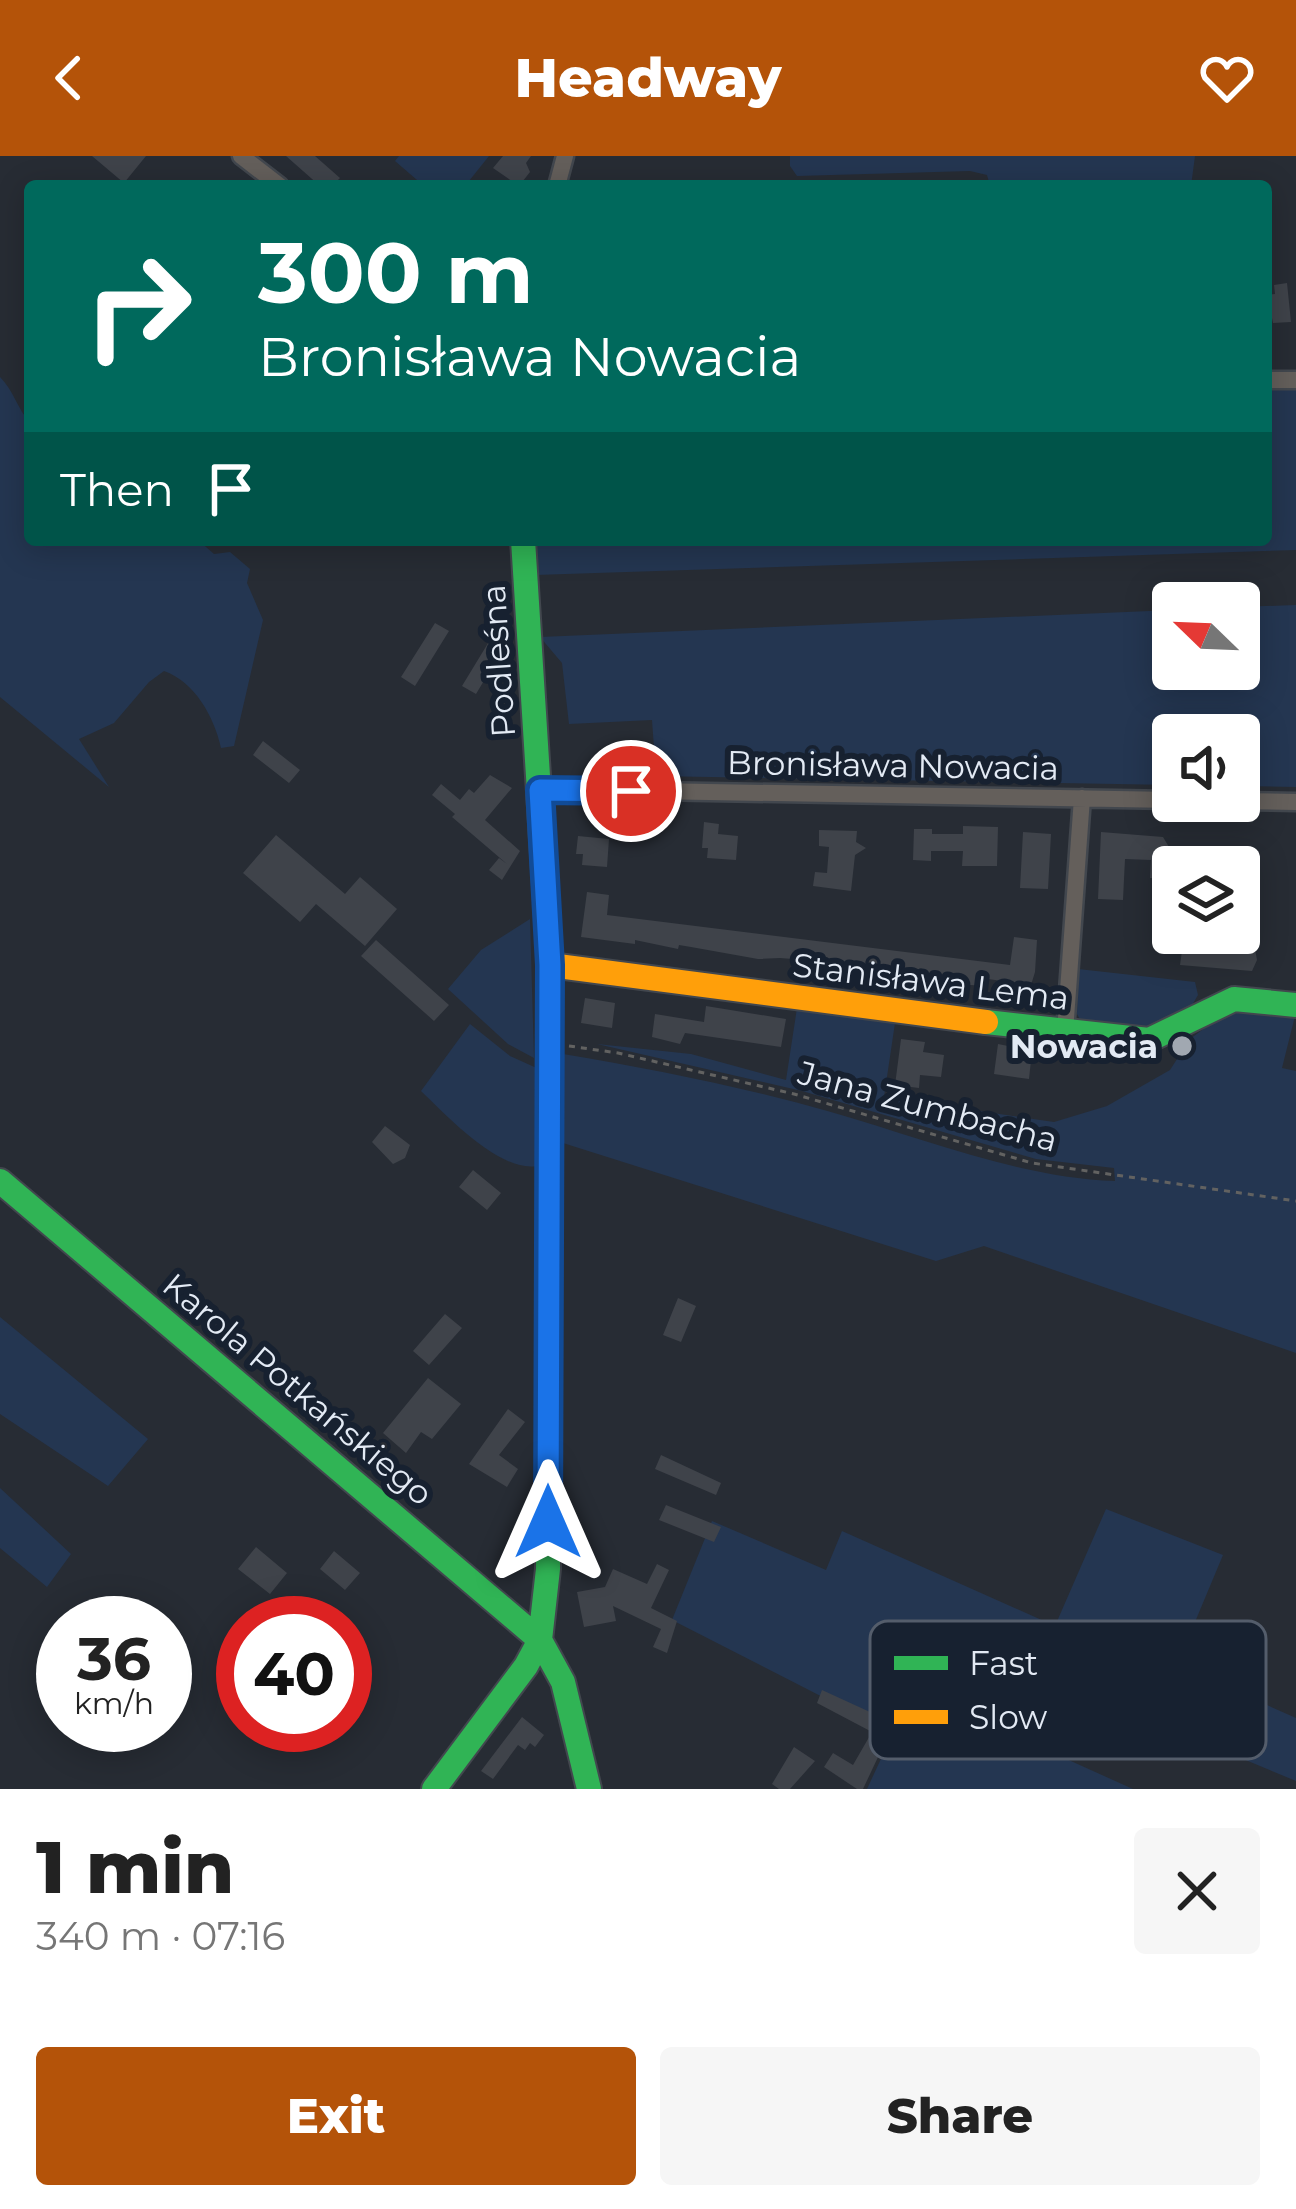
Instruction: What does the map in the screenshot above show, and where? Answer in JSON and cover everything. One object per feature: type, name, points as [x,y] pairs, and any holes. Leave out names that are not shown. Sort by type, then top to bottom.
[{"type":"street","points":[[241,156],[272,180]]},
{"type":"street","name":"Podleśna","points":[[523,546],[550,965],[548,1570],[540,1640]]},
{"type":"street","name":"Bronisława Nowacia","points":[[540,790],[1152,799]]},
{"type":"street","points":[[1065,1032],[1082,797]]},
{"type":"street","points":[[1260,801],[1296,802]]},
{"type":"street","name":"Stanisława Lema","points":[[550,965],[1150,1040],[1234,999],[1296,1005]]},
{"type":"street","name":"Karola Potkańskiego","points":[[0,1181],[540,1640],[563,1682],[589,1789]]},
{"type":"street","points":[[434,1789],[526,1666],[540,1640]]},
{"type":"path","name":"Jana Zumbacha","points":[[550,1044],[618,1054],[794,1094],[1032,1162],[1296,1201]]},
{"type":"shaded area","points":[[399,156],[489,156],[470,180],[417,180],[395,161]]},
{"type":"shaded area","points":[[790,156],[1195,156],[1192,180],[988,180],[987,175],[970,171],[797,176]]},
{"type":"shaded area","points":[[0,377],[24,414],[24,546],[205,546],[214,554],[230,552],[250,569],[247,583],[263,620],[234,746],[221,748],[202,702],[185,683],[164,671],[114,723],[79,739],[109,787],[0,697]]},
{"type":"shaded area","points":[[1272,390],[1296,390],[1296,550],[535,575],[533,546],[1272,546]]},
{"type":"shaded area","points":[[1296,605],[1296,787],[1260,786],[1260,714],[1152,714],[1152,785],[656,776],[652,720],[569,724],[562,663],[540,637],[1152,611],[1152,690],[1260,690],[1260,606]]},
{"type":"shaded area","points":[[530,919],[534,1058],[508,1044],[448,989],[481,950]]},
{"type":"shaded area","points":[[1078,969],[1195,982],[1198,995],[1191,1007],[1145,1033],[1082,1023],[1077,1014]]},
{"type":"shaded area","points":[[797,1008],[895,1023],[884,1097],[1054,1122],[1107,1106],[1170,1070],[1190,1039],[1214,1021],[1239,1012],[1296,1012],[1282,1068],[1296,1071],[1296,1353],[984,1246],[936,1261],[563,1143],[563,1054],[765,1095],[1007,1165],[1115,1181],[1114,1168],[1036,1159],[802,1091],[597,1044],[691,1054],[786,1080]]},
{"type":"shaded area","points":[[470,1024],[510,1056],[541,1070],[541,1165],[510,1162],[494,1153],[421,1091]]},
{"type":"shaded area","points":[[0,1317],[148,1439],[108,1486],[0,1414]]},
{"type":"shaded area","points":[[0,1488],[71,1554],[47,1587],[0,1548]]},
{"type":"shaded area","points":[[1106,1509],[1223,1555],[1195,1621],[1057,1621]]},
{"type":"shaded area","points":[[712,1521],[826,1570],[842,1531],[1044,1621],[870,1621],[870,1721],[672,1620]]},
{"type":"shaded area","points":[[1266,1705],[1296,1718],[1296,1781],[1243,1759],[1266,1759]]},
{"type":"shaded area","points":[[881,1759],[1066,1759],[1133,1789],[867,1789]]},
{"type":"building","points":[[92,156],[146,156],[126,180]]},
{"type":"building","points":[[286,156],[315,156],[340,178],[313,180]]},
{"type":"building","points":[[503,156],[531,156],[526,163],[530,172],[524,180],[510,180],[493,168]]},
{"type":"building","points":[[1287,283],[1291,322],[1273,323],[1274,285]]},
{"type":"building","points":[[435,623],[449,631],[415,686],[401,677]]},
{"type":"building","points":[[493,635],[506,644],[476,694],[462,686]]},
{"type":"building","points":[[263,741],[300,770],[289,783],[253,755]]},
{"type":"building","points":[[490,775],[512,788],[485,820],[520,851],[502,880],[489,870],[499,858],[507,864],[432,795],[441,784],[460,800]]},
{"type":"building","points":[[704,822],[719,824],[718,834],[738,836],[736,860],[707,858],[708,848],[702,848]]},
{"type":"building","points":[[963,826],[998,827],[997,866],[962,866],[963,851],[931,851],[931,861],[913,860],[914,829],[963,834]]},
{"type":"building","points":[[819,830],[857,831],[856,842],[866,848],[855,855],[851,891],[813,886],[815,872],[827,873],[829,847],[819,846]]},
{"type":"building","points":[[1023,832],[1051,834],[1048,889],[1020,888]]},
{"type":"building","points":[[1101,832],[1163,837],[1168,846],[1152,846],[1152,878],[1151,860],[1125,859],[1123,900],[1098,899]]},
{"type":"building","points":[[276,835],[345,894],[360,877],[397,909],[365,946],[316,904],[300,922],[243,873]]},
{"type":"building","points":[[578,836],[609,839],[607,867],[582,865],[583,854],[576,854]]},
{"type":"building","points":[[587,892],[609,895],[607,915],[1010,965],[1014,937],[1037,940],[1035,972],[1031,985],[988,979],[988,986],[952,984],[792,963],[793,959],[758,959],[679,945],[678,949],[635,940],[635,944],[581,937]]},
{"type":"building","points":[[376,940],[449,1005],[434,1021],[361,956]]},
{"type":"building","points":[[1182,954],[1256,954],[1257,960],[1252,971],[1180,965]]},
{"type":"building","points":[[585,998],[615,1003],[612,1028],[581,1023]]},
{"type":"building","points":[[706,1006],[786,1019],[781,1047],[685,1033],[680,1044],[652,1037],[655,1014],[704,1022]]},
{"type":"building","points":[[901,1039],[925,1042],[923,1052],[944,1055],[941,1077],[920,1075],[919,1088],[895,1085]]},
{"type":"building","points":[[998,1044],[1032,1051],[1029,1079],[994,1074]]},
{"type":"building","points":[[385,1126],[410,1145],[405,1158],[393,1164],[372,1142]]},
{"type":"building","points":[[473,1170],[501,1193],[487,1210],[459,1187]]},
{"type":"building","points":[[678,1298],[696,1306],[681,1342],[663,1335]]},
{"type":"building","points":[[445,1314],[462,1328],[429,1365],[413,1351]]},
{"type":"building","points":[[428,1378],[461,1404],[432,1439],[421,1432],[406,1453],[383,1433]]},
{"type":"building","points":[[508,1409],[525,1422],[499,1455],[518,1469],[507,1487],[469,1464]]},
{"type":"building","points":[[661,1455],[721,1483],[716,1495],[655,1469]]},
{"type":"building","points":[[666,1505],[721,1527],[714,1542],[659,1520]]},
{"type":"building","points":[[256,1547],[287,1573],[270,1594],[238,1569]]},
{"type":"building","points":[[334,1551],[360,1573],[345,1590],[320,1569]]},
{"type":"building","points":[[657,1564],[669,1570],[651,1608],[677,1621],[667,1653],[653,1647],[661,1629],[613,1606],[616,1621],[584,1627],[577,1592],[605,1587],[613,1569],[647,1584]]},
{"type":"building","points":[[822,1690],[870,1712],[870,1731],[817,1703]]},
{"type":"building","points":[[522,1717],[544,1735],[535,1747],[530,1743],[525,1750],[518,1745],[493,1779],[481,1771]]},
{"type":"building","points":[[870,1735],[870,1759],[877,1759],[863,1789],[824,1767],[833,1753],[853,1765]]},
{"type":"building","points":[[794,1747],[815,1761],[790,1789],[779,1789],[772,1784]]},
{"type":"traffic: fast","points":[[434,1789],[526,1666],[540,1640],[548,1569],[550,965],[523,546]]},
{"type":"traffic: fast","points":[[986,1022],[1149,1040],[1234,999],[1296,1005]]},
{"type":"traffic: fast","points":[[0,1181],[540,1640],[563,1682],[589,1789]]},
{"type":"traffic: slow","points":[[550,965],[986,1022]]},
{"type":"place","name":"Nowacia","points":[[1182,1046]]},
{"type":"route","points":[[548,1522],[550,965],[540,790],[631,791]]}]
